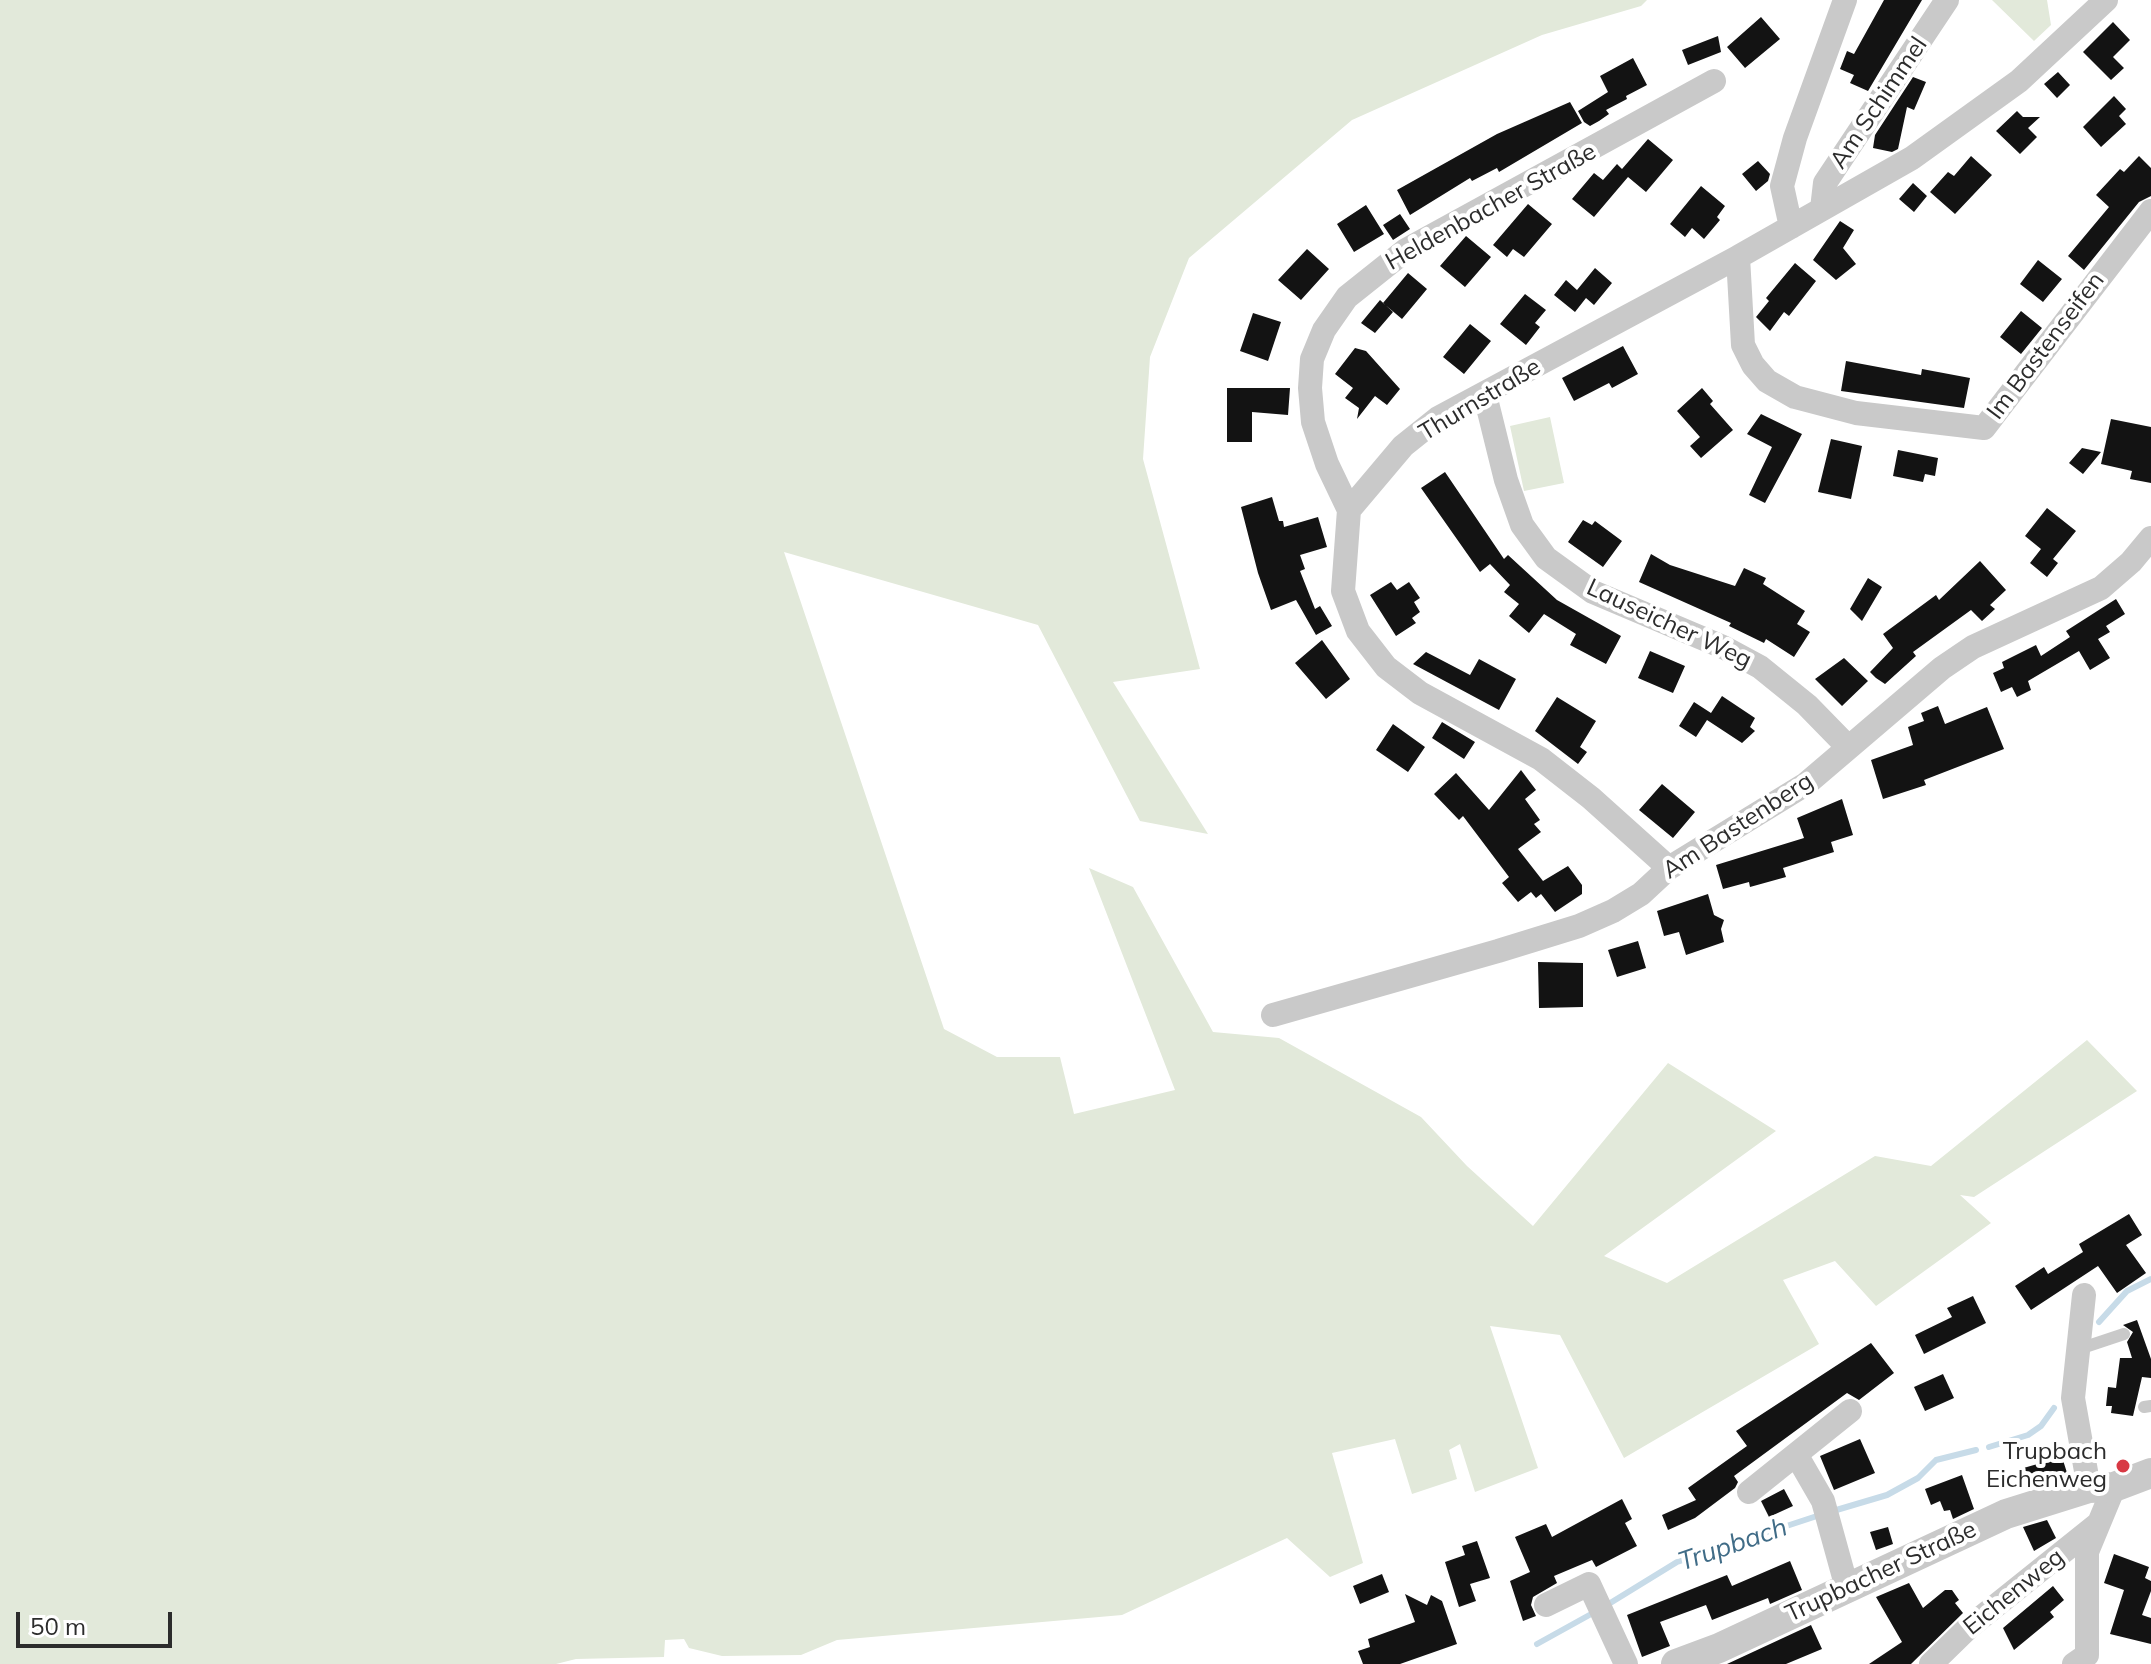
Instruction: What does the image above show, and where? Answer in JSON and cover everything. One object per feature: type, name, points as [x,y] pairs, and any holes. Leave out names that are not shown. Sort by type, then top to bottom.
[{"type":"street","points":[[1791,227],[1782,186],[1795,138],[1845,0]]},
{"type":"street","name":"Am Schimmel","points":[[1822,209],[1825,183],[1947,0]]},
{"type":"street","name":"Thurnstraße","points":[[1349,510],[1403,446],[1438,418],[1738,257],[1912,158],[2019,81],[2106,0]]},
{"type":"street","name":"Heldenbacher Straße","points":[[1349,510],[1327,464],[1313,422],[1310,388],[1312,359],[1324,330],[1347,297],[1406,250],[1714,81]]},
{"type":"street","name":"Im Bastenseifen","points":[[1738,257],[1743,345],[1753,365],[1767,381],[1795,397],[1856,413],[1984,428],[2151,211]]},
{"type":"street","name":"Lauseicher Weg","points":[[1485,395],[1522,525],[1546,558],[1593,592],[1723,647],[1760,667],[1807,705],[1848,747]]},
{"type":"street","points":[[1349,510],[1343,591],[1358,631],[1386,667],[1420,693],[1541,759],[1591,798],[1669,868]]},
{"type":"street","name":"Am Bastenberg","points":[[1273,1015],[1579,926],[1641,894],[1669,868],[1806,784],[1973,647],[2101,588],[2131,562],[2151,538]]},
{"type":"street","points":[[2074,1664],[2087,1655],[2087,1552],[2099,1523],[2101,1487],[2073,1398],[2084,1295]]},
{"type":"street","points":[[1749,1492],[1850,1411]]},
{"type":"street","points":[[1797,1456],[1826,1510],[1847,1588]]},
{"type":"street","name":"Trupbacher Straße","points":[[1676,1664],[2006,1514],[2151,1473]]},
{"type":"street","name":"Eichenweg","points":[[1931,1664],[1968,1628],[2099,1523]]},
{"type":"street","points":[[1546,1605],[1589,1584],[1626,1664]]},
{"type":"lane","points":[[2076,1350],[2124,1334]]},
{"type":"green space","points":[[0,0],[1647,0],[1641,6],[1542,35],[1352,120],[1189,258],[1150,357],[1143,459],[1200,669],[1113,682],[1208,834],[1140,821],[1038,625],[784,552],[944,1029],[997,1057],[1060,1057],[1074,1114],[1175,1090],[1089,868],[1133,887],[1213,1032],[1279,1038],[1421,1117],[1467,1166],[1533,1226],[1668,1063],[1776,1131],[1604,1256],[1667,1283],[1875,1156],[1931,1166],[2087,1040],[2137,1091],[1974,1197],[1960,1195],[1991,1223],[1876,1306],[1835,1261],[1783,1280],[1819,1344],[1624,1458],[1560,1335],[1490,1326],[1538,1468],[1475,1492],[1460,1444],[1449,1450],[1457,1479],[1412,1494],[1395,1439],[1332,1453],[1363,1563],[1330,1577],[1287,1538],[1122,1615],[837,1640],[801,1655],[722,1656],[689,1648],[684,1639],[665,1640],[664,1657],[576,1659],[556,1664],[0,1664]]},
{"type":"green space","points":[[1992,0],[2047,0],[2051,25],[2034,41]]},
{"type":"green space","points":[[1550,417],[1564,483],[1524,491],[1510,426]]},
{"type":"building","points":[[1884,0],[1922,0],[1868,91],[1850,83],[1854,75],[1840,69],[1847,51],[1854,54]]},
{"type":"building","points":[[1761,17],[1780,39],[1745,68],[1727,47]]},
{"type":"building","points":[[2113,22],[2130,40],[2113,57],[2124,68],[2111,80],[2083,52]]},
{"type":"building","points":[[1718,36],[1721,52],[1688,65],[1682,50]]},
{"type":"building","points":[[1633,58],[1647,85],[1606,110],[1609,114],[1599,121],[1590,126],[1584,122],[1578,111],[1608,92],[1600,76]]},
{"type":"building","points":[[2058,72],[2070,85],[2057,98],[2044,84]]},
{"type":"building","points":[[1913,77],[1926,82],[1914,110],[1907,107],[1898,149],[1892,152],[1873,148],[1875,135]]},
{"type":"building","points":[[2114,96],[2126,109],[2119,116],[2126,124],[2101,147],[2083,127]]},
{"type":"building","points":[[1570,102],[1582,123],[1499,172],[1497,168],[1472,181],[1470,178],[1410,215],[1397,190],[1497,134]]},
{"type":"building","points":[[2017,111],[2023,117],[2040,117],[2028,128],[2037,137],[2020,154],[1996,131]]},
{"type":"building","points":[[1648,139],[1673,160],[1646,192],[1628,177],[1594,217],[1572,199],[1594,173],[1603,180],[1617,164],[1622,169]]},
{"type":"building","points":[[1971,156],[1992,175],[1955,214],[1930,192],[1948,172],[1954,176]]},
{"type":"building","points":[[2139,156],[2151,168],[2151,196],[2139,202],[2084,270],[2068,256],[2109,207],[2096,195],[2120,169],[2124,172]]},
{"type":"building","points":[[1758,161],[1770,174],[1768,181],[1756,191],[1742,174]]},
{"type":"building","points":[[1913,183],[1927,196],[1914,212],[1899,199]]},
{"type":"building","points":[[1701,186],[1725,206],[1717,217],[1720,220],[1704,239],[1692,228],[1685,237],[1670,224]]},
{"type":"building","points":[[1528,204],[1552,224],[1524,257],[1513,249],[1507,257],[1493,245]]},
{"type":"building","points":[[1366,205],[1384,234],[1354,252],[1337,224]]},
{"type":"building","points":[[1400,214],[1410,229],[1393,240],[1383,225]]},
{"type":"building","points":[[1840,221],[1854,230],[1843,248],[1856,264],[1836,280],[1813,260]]},
{"type":"building","points":[[1466,236],[1491,257],[1465,287],[1440,266]]},
{"type":"building","points":[[1307,249],[1329,269],[1301,300],[1278,280]]},
{"type":"building","points":[[2038,260],[2062,279],[2043,302],[2020,284]]},
{"type":"building","points":[[1795,263],[1816,281],[1789,316],[1784,312],[1770,331],[1756,317],[1769,301],[1766,298]]},
{"type":"building","points":[[1595,268],[1612,283],[1594,305],[1586,298],[1575,312],[1554,295],[1566,280],[1577,290]]},
{"type":"building","points":[[1408,273],[1427,289],[1402,319],[1383,303]]},
{"type":"building","points":[[1525,294],[1546,310],[1535,323],[1540,327],[1526,345],[1500,324]]},
{"type":"building","points":[[1380,300],[1393,312],[1375,333],[1361,323]]},
{"type":"building","points":[[2021,311],[2042,328],[2021,354],[2000,337]]},
{"type":"building","points":[[1253,313],[1281,322],[1268,361],[1240,351]]},
{"type":"building","points":[[1470,324],[1491,341],[1464,374],[1443,357]]},
{"type":"building","points":[[1623,346],[1638,374],[1612,388],[1609,383],[1574,401],[1562,378]]},
{"type":"building","points":[[1355,348],[1366,351],[1400,389],[1387,405],[1375,396],[1357,419],[1359,408],[1345,398],[1353,388],[1335,374]]},
{"type":"building","points":[[1846,361],[1921,375],[1922,369],[1970,378],[1964,408],[1841,391]]},
{"type":"building","points":[[1227,388],[1290,388],[1288,415],[1252,412],[1252,442],[1227,442]]},
{"type":"building","points":[[1702,388],[1713,401],[1710,404],[1733,430],[1701,458],[1690,446],[1700,437],[1677,411]]},
{"type":"building","points":[[1761,414],[1802,434],[1765,503],[1749,495],[1772,447],[1747,434]]},
{"type":"building","points":[[2111,419],[2151,427],[2151,483],[2130,479],[2132,471],[2101,464]]},
{"type":"building","points":[[1831,439],[1862,446],[1851,499],[1818,492]]},
{"type":"building","points":[[2082,448],[2101,452],[2083,474],[2069,463]]},
{"type":"building","points":[[1898,450],[1938,458],[1935,476],[1925,474],[1923,482],[1893,476]]},
{"type":"building","points":[[1445,472],[1504,559],[1508,555],[1557,600],[1621,636],[1606,664],[1570,645],[1576,634],[1544,614],[1529,633],[1509,616],[1519,604],[1504,592],[1510,585],[1490,564],[1480,572],[1421,488]]},
{"type":"building","points":[[1272,497],[1279,521],[1283,521],[1284,527],[1318,517],[1327,547],[1300,555],[1305,569],[1300,571],[1315,609],[1320,606],[1332,626],[1316,635],[1296,600],[1271,610],[1258,573],[1241,507]]},
{"type":"building","points":[[2047,508],[2076,531],[2053,559],[2058,563],[2047,577],[2030,563],[2041,549],[2025,536]]},
{"type":"building","points":[[1583,520],[1592,525],[1595,521],[1622,541],[1603,567],[1568,542]]},
{"type":"building","points":[[1651,554],[1670,565],[1735,586],[1744,568],[1766,578],[1763,584],[1805,611],[1797,624],[1810,632],[1794,657],[1766,639],[1764,643],[1729,626],[1731,623],[1639,582]]},
{"type":"building","points":[[1980,561],[2006,590],[1990,605],[1995,609],[1982,621],[1971,610],[1913,652],[1916,656],[1885,684],[1876,678],[1870,672],[1893,648],[1883,634],[1936,595],[1939,600]]},
{"type":"building","points":[[1868,578],[1882,587],[1862,621],[1850,609]]},
{"type":"building","points":[[1391,582],[1397,590],[1409,582],[1420,598],[1414,602],[1420,612],[1412,618],[1416,623],[1396,636],[1370,595]]},
{"type":"building","points":[[2116,599],[2125,614],[2106,626],[2110,632],[2098,639],[2110,658],[2090,670],[2079,651],[2028,681],[2031,690],[2017,697],[2012,687],[2001,692],[1993,673],[2004,668],[2002,662],[2036,645],[2041,656],[2070,637],[2066,631]]},
{"type":"building","points":[[1322,640],[1350,679],[1326,699],[1295,663]]},
{"type":"building","points":[[1650,651],[1685,666],[1673,693],[1638,678]]},
{"type":"building","points":[[1426,652],[1470,675],[1479,659],[1516,679],[1499,710],[1413,664]]},
{"type":"building","points":[[1844,658],[1868,681],[1842,706],[1815,679]]},
{"type":"building","points":[[1722,696],[1755,718],[1750,727],[1755,731],[1742,743],[1707,720],[1696,737],[1679,726],[1694,702],[1711,713]]},
{"type":"building","points":[[1557,697],[1596,721],[1580,747],[1587,752],[1578,764],[1535,731]]},
{"type":"building","points":[[1938,706],[1945,724],[1987,707],[2004,749],[1924,780],[1926,785],[1883,799],[1871,760],[1913,745],[1908,727],[1924,721],[1921,713]]},
{"type":"building","points":[[1442,722],[1475,742],[1464,759],[1432,738]]},
{"type":"building","points":[[1393,724],[1425,747],[1408,772],[1376,750]]},
{"type":"building","points":[[1521,770],[1536,790],[1525,799],[1540,820],[1534,824],[1541,832],[1518,849],[1543,881],[1568,866],[1582,885],[1582,894],[1555,912],[1541,894],[1536,898],[1531,892],[1518,902],[1502,883],[1509,877],[1463,816],[1459,820],[1434,794],[1456,773],[1489,810]]},
{"type":"building","points":[[1662,784],[1695,812],[1673,838],[1639,810]]},
{"type":"building","points":[[1842,799],[1853,835],[1831,842],[1834,852],[1783,868],[1786,877],[1750,887],[1749,882],[1723,889],[1716,865],[1804,838],[1797,818]]},
{"type":"building","points":[[1708,894],[1714,915],[1724,920],[1721,929],[1724,942],[1686,955],[1679,932],[1664,936],[1657,911]]},
{"type":"building","points":[[1638,941],[1646,968],[1617,977],[1608,950]]},
{"type":"building","points":[[1538,962],[1583,963],[1583,1007],[1539,1008]]},
{"type":"building","points":[[2129,1214],[2142,1235],[2126,1245],[2146,1273],[2117,1293],[2098,1266],[2031,1310],[2015,1286],[2044,1267],[2048,1274],[2083,1252],[2079,1244]]},
{"type":"building","points":[[1973,1296],[1986,1323],[1924,1354],[1915,1335],[1952,1317],[1947,1308]]},
{"type":"building","points":[[2137,1320],[2151,1359],[2151,1378],[2142,1377],[2133,1416],[2111,1413],[2112,1406],[2106,1406],[2108,1387],[2116,1388],[2120,1358],[2132,1358],[2127,1342],[2133,1332],[2123,1325]]},
{"type":"building","points":[[1871,1343],[1894,1373],[1859,1400],[1847,1393],[1734,1476],[1738,1482],[1735,1488],[1695,1518],[1668,1530],[1662,1515],[1696,1500],[1688,1488],[1747,1446],[1736,1431]]},
{"type":"building","points":[[1943,1374],[1954,1398],[1925,1411],[1914,1387]]},
{"type":"building","points":[[1860,1439],[1875,1473],[1834,1490],[1820,1456]]},
{"type":"building","points":[[2062,1457],[2068,1476],[2026,1489],[2020,1469]]},
{"type":"building","points":[[1962,1475],[1974,1509],[1953,1519],[1950,1510],[1944,1511],[1940,1501],[1931,1505],[1925,1489]]},
{"type":"building","points":[[1784,1489],[1793,1506],[1769,1517],[1761,1501]]},
{"type":"building","points":[[1622,1499],[1632,1519],[1625,1523],[1637,1546],[1596,1567],[1592,1560],[1554,1576],[1557,1583],[1533,1597],[1531,1605],[1536,1616],[1523,1621],[1510,1581],[1530,1572],[1515,1537],[1546,1524],[1552,1537]]},
{"type":"building","points":[[2047,1520],[2056,1538],[2034,1551],[2023,1527]]},
{"type":"building","points":[[1888,1527],[1893,1544],[1876,1550],[1870,1532]]},
{"type":"building","points":[[1477,1541],[1490,1578],[1470,1584],[1476,1601],[1459,1607],[1445,1562],[1465,1555],[1462,1546]]},
{"type":"building","points":[[2114,1554],[2149,1567],[2145,1578],[2151,1581],[2151,1591],[2142,1615],[2151,1618],[2151,1644],[2110,1634],[2124,1590],[2104,1583]]},
{"type":"building","points":[[1790,1561],[1802,1590],[1770,1604],[1768,1598],[1712,1620],[1706,1605],[1660,1622],[1670,1646],[1642,1657],[1627,1615],[1727,1575],[1732,1586]]},
{"type":"building","points":[[1382,1574],[1389,1592],[1360,1604],[1353,1586]]},
{"type":"building","points":[[1909,1583],[1923,1608],[1945,1590],[1952,1590],[1959,1600],[1955,1603],[1963,1613],[1911,1664],[1869,1664],[1902,1642],[1876,1597]]},
{"type":"building","points":[[2053,1586],[2064,1600],[2050,1612],[2054,1617],[2014,1650],[2003,1628]]},
{"type":"building","points":[[1405,1594],[1427,1605],[1431,1595],[1442,1601],[1457,1644],[1400,1664],[1363,1664],[1358,1651],[1370,1647],[1368,1639],[1415,1622]]},
{"type":"building","points":[[1811,1625],[1822,1649],[1786,1664],[1727,1664]]},
{"type":"waterway","name":"Trupbach","points":[[2099,1322],[2127,1291],[2151,1279]]},
{"type":"waterway","name":"Trupbach","points":[[1989,1447],[2028,1435],[2041,1426],[2054,1408]]},
{"type":"waterway","name":"Trupbach","points":[[1833,1511],[1887,1495],[1918,1478],[1936,1460],[1976,1450]]},
{"type":"waterway","name":"Trupbach","points":[[1607,1605],[1677,1562],[1820,1515]]},
{"type":"waterway","name":"Trupbach","points":[[1537,1644],[1593,1613]]},
{"type":"place","name":"Trupbach Eichenweg","points":[[2123,1466]]}]
